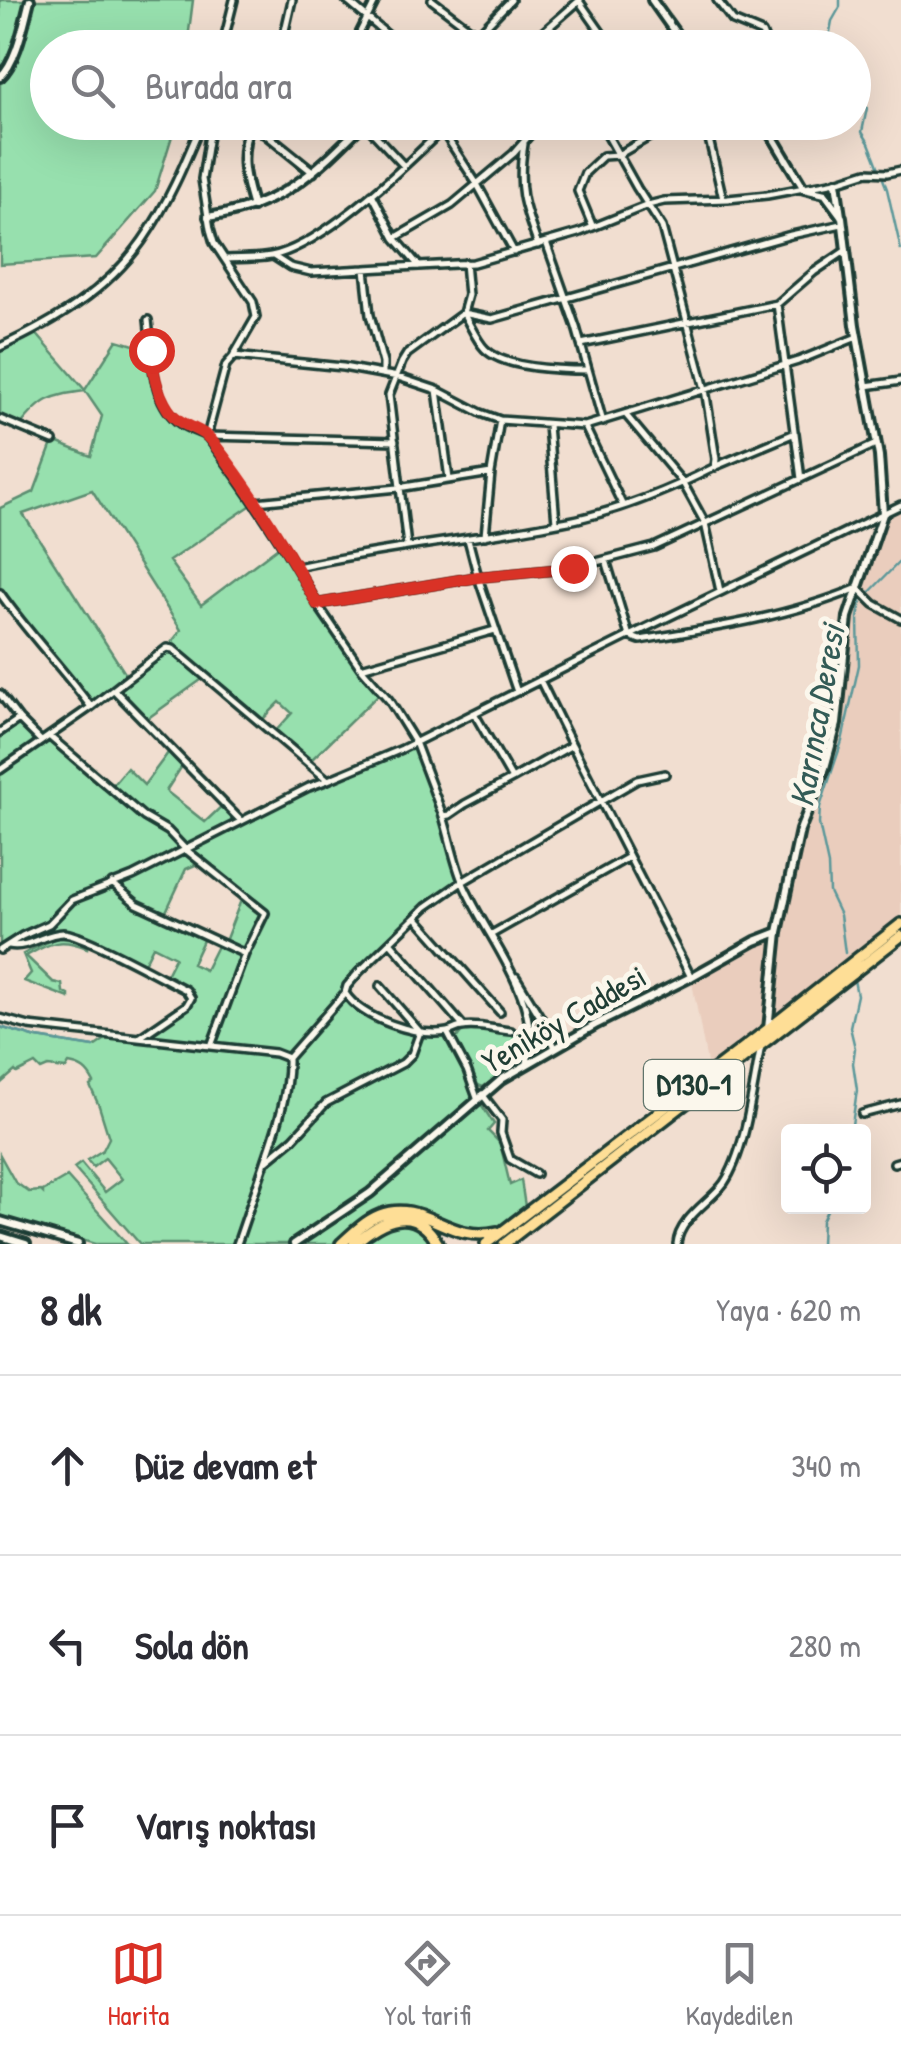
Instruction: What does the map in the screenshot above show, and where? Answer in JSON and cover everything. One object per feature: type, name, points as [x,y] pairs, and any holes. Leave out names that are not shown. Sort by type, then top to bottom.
[{"type":"highway","name":"D130-1","points":[[486,1244],[901,924]]},
{"type":"highway","name":"D130-1","points":[[508,1244],[901,936]]},
{"type":"highway","points":[[341,1244],[371,1220],[396,1211],[421,1216],[466,1236],[486,1236],[504,1230]]},
{"type":"highway","points":[[354,1244],[382,1223],[402,1219],[420,1224],[438,1244]]},
{"type":"street","points":[[0,76],[7,71],[17,47],[30,0]]},
{"type":"street","points":[[226,30],[234,0]]},
{"type":"street","points":[[285,30],[292,0]]},
{"type":"street","points":[[346,0],[383,30]]},
{"type":"street","points":[[360,30],[376,0]]},
{"type":"street","points":[[432,0],[473,30]]},
{"type":"street","points":[[482,30],[511,0]]},
{"type":"street","points":[[544,30],[580,0],[600,30]]},
{"type":"street","points":[[652,0],[673,30]]},
{"type":"street","points":[[717,0],[734,21],[757,30]]},
{"type":"street","points":[[0,346],[76,306],[118,269],[141,242],[170,196],[194,140]]},
{"type":"street","points":[[207,436],[226,364],[256,317],[253,302],[214,243],[202,180],[208,140]]},
{"type":"street","points":[[244,140],[242,171],[254,207]]},
{"type":"street","points":[[273,140],[313,172]]},
{"type":"street","points":[[208,217],[238,213],[271,200],[313,172],[346,140]]},
{"type":"street","points":[[380,140],[404,166]]},
{"type":"street","points":[[225,259],[273,256],[313,238],[372,194],[431,140]]},
{"type":"street","points":[[449,140],[478,184],[514,252]]},
{"type":"street","points":[[610,140],[662,227],[705,389],[715,467]]},
{"type":"street","points":[[593,226],[578,191],[584,174],[603,156],[618,155],[641,140]]},
{"type":"street","points":[[709,140],[723,199]]},
{"type":"street","points":[[775,140],[804,189],[825,194],[842,220]]},
{"type":"street","points":[[394,238],[452,205],[525,141]]},
{"type":"street","points":[[525,141],[520,170],[522,201],[538,245]]},
{"type":"street","points":[[273,256],[290,267],[311,272],[466,263],[578,233],[648,205],[804,189],[867,172],[901,170]]},
{"type":"street","points":[[768,1029],[778,932],[800,830],[825,768],[837,724],[848,617],[883,514],[836,182]]},
{"type":"street","points":[[372,194],[394,238],[419,266]]},
{"type":"street","points":[[463,314],[492,319],[842,220]]},
{"type":"street","points":[[546,242],[603,422]]},
{"type":"street","points":[[581,344],[777,304],[846,250]]},
{"type":"street","points":[[407,546],[389,395],[407,354],[463,314],[468,296],[466,263]]},
{"type":"street","points":[[365,269],[383,375]]},
{"type":"street","points":[[777,304],[800,479]]},
{"type":"street","points":[[463,314],[484,348],[500,359],[554,370],[588,370]]},
{"type":"street","points":[[148,320],[155,382],[179,424],[207,436],[395,442]]},
{"type":"street","points":[[234,356],[398,377],[437,390],[500,420],[585,426],[786,365],[857,336]]},
{"type":"street","points":[[866,386],[901,381]]},
{"type":"street","points":[[437,390],[449,479]]},
{"type":"street","points":[[626,414],[683,483],[705,524],[720,591]]},
{"type":"street","points":[[0,419],[53,441]]},
{"type":"street","points":[[485,536],[500,420]]},
{"type":"street","points":[[548,424],[556,522]]},
{"type":"street","points":[[585,426],[623,506]]},
{"type":"street","points":[[297,566],[580,518],[683,483],[794,433],[795,438]]},
{"type":"street","points":[[207,436],[256,502],[317,604],[361,668],[390,700],[415,742],[462,882],[547,1028],[554,1048]]},
{"type":"street","points":[[317,604],[478,577],[573,568],[654,547],[876,444]]},
{"type":"street","points":[[256,502],[398,488],[491,473]]},
{"type":"street","points":[[0,950],[48,924],[72,900],[133,876],[308,787],[474,714],[901,504]]},
{"type":"street","points":[[468,539],[517,692]]},
{"type":"street","points":[[606,560],[630,636]]},
{"type":"street","points":[[860,591],[901,619]]},
{"type":"street","points":[[630,636],[640,640],[751,621],[860,591]]},
{"type":"street","points":[[0,594],[91,707]]},
{"type":"street","points":[[361,668],[495,630]]},
{"type":"street","points":[[0,770],[168,648],[328,780]]},
{"type":"street","points":[[540,680],[691,977]]},
{"type":"street","points":[[114,690],[240,821]]},
{"type":"street","points":[[0,694],[41,741]]},
{"type":"street","points":[[474,714],[512,778]]},
{"type":"street","points":[[0,732],[19,719]]},
{"type":"street","points":[[49,736],[265,913],[211,1046]]},
{"type":"street","points":[[443,816],[572,745]]},
{"type":"street","points":[[236,1244],[277,1127],[288,1058],[359,972],[416,917],[462,882],[637,780],[665,774]]},
{"type":"street","points":[[491,934],[629,857]]},
{"type":"street","points":[[112,883],[137,904],[246,954]]},
{"type":"street","points":[[416,917],[500,1012]]},
{"type":"street","name":"Yeniköy Caddesi","points":[[294,1244],[370,1193],[480,1096],[527,1064],[754,941],[778,932]]},
{"type":"street","points":[[10,945],[18,947],[62,933],[186,990],[191,998],[187,1005],[138,1039]]},
{"type":"street","points":[[390,942],[463,1026]]},
{"type":"street","points":[[509,966],[528,1028],[527,1064]]},
{"type":"street","points":[[380,986],[420,1032]]},
{"type":"street","points":[[345,992],[350,1001],[389,1023],[420,1032],[448,1032],[463,1026],[512,1031]]},
{"type":"street","points":[[0,1018],[28,1026],[274,1053],[288,1058]]},
{"type":"street","points":[[265,1162],[293,1139],[326,1102],[404,1063],[420,1032]]},
{"type":"street","points":[[448,1032],[480,1096],[502,1120],[501,1133],[510,1159],[536,1174]]},
{"type":"street","points":[[677,1244],[678,1233],[721,1186],[732,1168],[760,1046]]},
{"type":"street","points":[[862,1114],[901,1104]]},
{"type":"street","points":[[0,1221],[78,1244]]},
{"type":"street","points":[[0,1236],[26,1244]]},
{"type":"shaded area","points":[[901,505],[901,935],[709,1073],[691,977],[778,932],[800,830],[825,768],[837,724],[848,617],[883,514]]},
{"type":"green space","points":[[0,0],[193,0],[189,30],[30,30],[30,140],[171,140],[155,191],[96,258],[0,264]]},
{"type":"green space","points":[[34,331],[85,390],[117,340],[151,350],[155,382],[168,409],[179,424],[207,436],[256,502],[169,561],[201,605],[282,544],[317,604],[379,688],[378,695],[308,763],[273,734],[292,713],[280,702],[259,723],[205,677],[144,721],[114,690],[91,707],[0,593],[0,508],[34,492],[53,441],[91,456],[102,416],[85,391],[47,400],[19,427],[0,419],[0,347]],"holes":[[[92,490],[181,630],[167,648],[128,678],[23,514]]]},
{"type":"green space","points":[[19,719],[41,741],[49,736],[110,788],[127,768],[144,785],[171,749],[184,763],[166,791],[205,822],[224,804],[241,820],[415,742],[462,882],[399,932],[345,993],[367,1012],[397,1027],[415,1032],[447,1032],[477,1098],[494,1124],[488,1131],[500,1143],[510,1185],[521,1180],[526,1213],[505,1230],[486,1235],[421,1216],[383,1213],[341,1244],[140,1244],[74,1168],[81,1163],[105,1192],[122,1179],[105,1158],[93,1167],[87,1160],[103,1150],[109,1138],[90,1086],[94,1083],[92,1079],[74,1065],[41,1070],[35,1064],[15,1071],[0,1084],[0,1027],[37,1038],[94,1047],[110,1036],[138,1039],[187,1005],[191,998],[186,990],[164,979],[175,957],[153,946],[142,968],[63,933],[0,950],[0,732]],"holes":[[[202,862],[243,895],[224,944],[219,942],[205,970],[192,964],[205,936],[164,916],[186,869]]]},
{"type":"green space","points":[[56,938],[69,939],[87,948],[55,943],[26,956],[53,982],[62,984],[69,998],[24,981],[31,973],[23,954]]},
{"type":"green space","points":[[464,1028],[525,1035],[523,1058],[483,1087],[478,1085],[456,1039]]},
{"type":"green space","points":[[0,1155],[15,1182],[29,1192],[43,1193],[67,1177],[127,1244],[95,1244],[0,1216]]},
{"type":"green space","points":[[396,1223],[418,1229],[434,1244],[360,1244],[384,1226]]},
{"type":"waterway","name":"Karınca Deresi","points":[[830,30],[840,0]]},
{"type":"waterway","name":"Karınca Deresi","points":[[867,140],[887,189],[901,250]]},
{"type":"waterway","name":"Karınca Deresi","points":[[845,953],[840,915],[829,892],[820,807],[842,741],[859,665],[861,601],[901,560]]},
{"type":"waterway","name":"Karınca Deresi","points":[[852,1124],[857,1090],[850,1027],[857,995],[854,980]]},
{"type":"waterway","points":[[0,1027],[37,1038],[94,1047]]},
{"type":"waterway","name":"Karınca Deresi","points":[[821,1244],[825,1214]]},
{"type":"route","points":[[151,350],[155,382],[168,409],[179,424],[207,436],[256,502],[317,604],[478,577],[573,568]]}]
